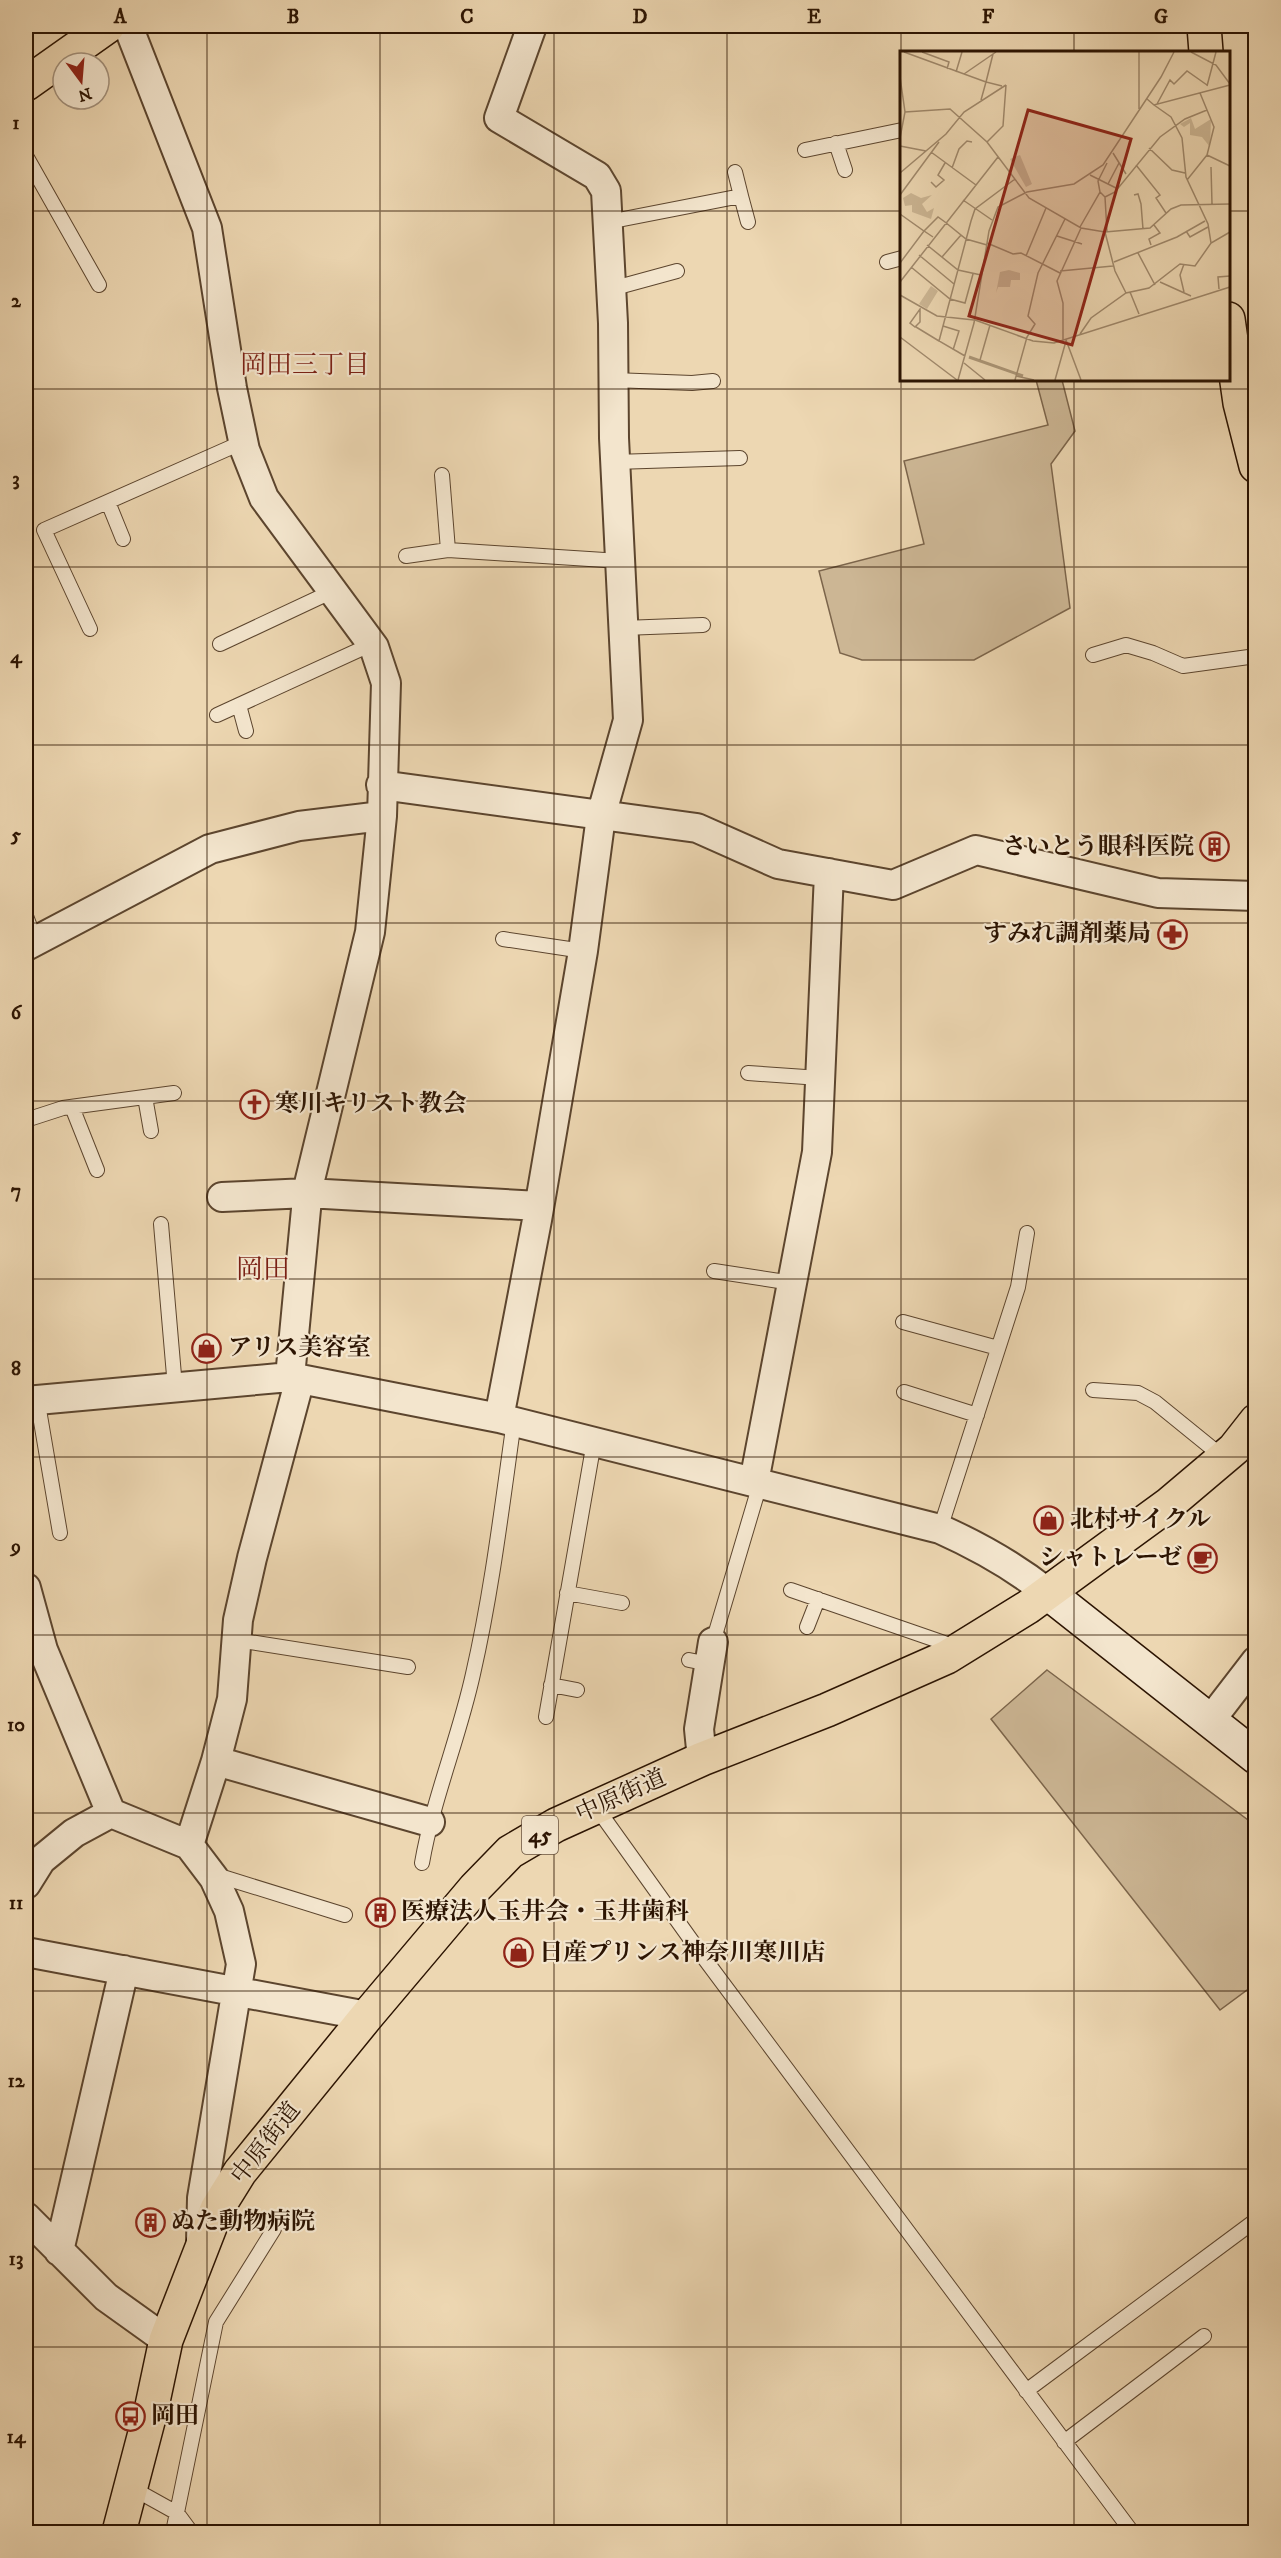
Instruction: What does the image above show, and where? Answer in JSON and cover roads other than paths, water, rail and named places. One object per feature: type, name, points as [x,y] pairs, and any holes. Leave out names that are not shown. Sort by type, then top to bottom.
[{"type":"main road","points":[[26,84],[90,29]]},
{"type":"main road","points":[[1230,333],[1240,403],[1256,466]]},
{"type":"main road","name":"中原街道","points":[[119,2532],[132,2488],[166,2340],[217,2209],[240,2172],[366,2016],[510,1852],[556,1825],[596,1807],[947,1657],[1048,1593],[1170,1504],[1234,1449],[1256,1421]]},
{"type":"street","points":[[128,26],[207,228],[232,388],[243,442],[264,498],[372,644],[386,683],[381,785],[382,816],[370,932],[307,1194],[295,1378],[238,1620],[232,1699],[216,1761],[189,1845]]},
{"type":"street","points":[[507,1420],[539,1206],[583,951],[602,816],[628,720],[615,462],[606,190],[597,176],[499,117],[532,26]]},
{"type":"street","points":[[381,785],[696,828],[778,864],[892,885],[976,850],[1158,893],[1256,896]]},
{"type":"street","points":[[29,934],[210,849],[299,826],[382,816]]},
{"type":"street","points":[[757,1483],[817,1152],[829,873]]},
{"type":"street","points":[[222,1197],[307,1194],[539,1206]]},
{"type":"street","points":[[31,1400],[295,1378],[507,1420],[940,1529],[974,1544],[1031,1580],[1256,1757]]},
{"type":"street","points":[[26,1588],[32,1639],[42,1650],[111,1813],[189,1845],[210,1873],[230,1911],[241,1964],[202,2198],[201,2247]]},
{"type":"street","points":[[702,1760],[699,1729],[704,1655]]},
{"type":"street","points":[[1209,1722],[1256,1661]]},
{"type":"street","points":[[216,1761],[430,1822]]},
{"type":"street","points":[[26,1884],[41,1860],[66,1840],[111,1813]]},
{"type":"street","points":[[26,1953],[366,2016]]},
{"type":"street","points":[[59,2252],[124,1971]]},
{"type":"street","points":[[26,2217],[106,2297],[166,2340]]},
{"type":"lane","points":[[805,150],[900,130]]},
{"type":"lane","points":[[836,143],[845,170]]},
{"type":"lane","points":[[26,156],[99,285]]},
{"type":"lane","points":[[735,172],[748,222]]},
{"type":"lane","points":[[608,222],[741,196]]},
{"type":"lane","points":[[886,262],[900,258]]},
{"type":"lane","points":[[611,289],[677,271]]},
{"type":"lane","points":[[613,380],[692,383],[713,381]]},
{"type":"lane","points":[[90,629],[44,530],[243,442]]},
{"type":"lane","points":[[615,462],[740,458]]},
{"type":"lane","points":[[442,475],[448,550]]},
{"type":"lane","points":[[108,502],[123,539]]},
{"type":"lane","points":[[406,556],[448,550],[620,561]]},
{"type":"lane","points":[[220,644],[333,591]]},
{"type":"lane","points":[[623,628],[703,625]]},
{"type":"lane","points":[[218,715],[372,644]]},
{"type":"lane","points":[[1093,655],[1126,645],[1153,653],[1183,666],[1256,656]]},
{"type":"lane","points":[[239,705],[246,731]]},
{"type":"lane","points":[[503,939],[583,951]]},
{"type":"lane","points":[[748,1072],[820,1078]]},
{"type":"lane","points":[[26,1120],[72,1107],[174,1093]]},
{"type":"lane","points":[[145,1097],[151,1131]]},
{"type":"lane","points":[[72,1107],[97,1170]]},
{"type":"lane","points":[[161,1224],[174,1387]]},
{"type":"lane","points":[[940,1529],[1018,1287],[1027,1233]]},
{"type":"lane","points":[[714,1271],[792,1283]]},
{"type":"lane","points":[[903,1322],[998,1348]]},
{"type":"lane","points":[[1093,1390],[1138,1393],[1155,1402],[1224,1458]]},
{"type":"lane","points":[[904,1392],[977,1414]]},
{"type":"lane","points":[[31,1400],[60,1533]]},
{"type":"lane","points":[[422,1863],[430,1822],[473,1677],[487,1607],[507,1420]]},
{"type":"lane","points":[[546,1717],[594,1442]]},
{"type":"lane","points":[[704,1655],[757,1483]]},
{"type":"lane","points":[[791,1590],[961,1648]]},
{"type":"lane","points":[[567,1593],[622,1603]]},
{"type":"lane","points":[[807,1628],[818,1599]]},
{"type":"lane","points":[[237,1640],[408,1667]]},
{"type":"lane","points":[[551,1685],[577,1690]]},
{"type":"lane","points":[[596,1807],[704,1958],[1132,2532]]},
{"type":"lane","points":[[210,1873],[345,1915]]},
{"type":"lane","points":[[1026,2391],[1256,2220]]},
{"type":"lane","points":[[173,2532],[216,2322],[274,2229]]},
{"type":"lane","points":[[1065,2442],[1204,2336]]},
{"type":"lane","points":[[132,2488],[177,2513],[190,2532]]},
{"type":"place","name":"さいとう眼科医院","points":[[1215,847]]},
{"type":"place","name":"すみれ調剤薬局","points":[[1172,934]]},
{"type":"place","name":"寒川キリスト教会","points":[[254,1104]]},
{"type":"place","name":"アリス美容室","points":[[207,1348]]},
{"type":"place","name":"北村サイクル","points":[[1049,1520]]},
{"type":"place","name":"シャトレーゼ","points":[[1203,1558]]},
{"type":"place","name":"医療法人玉井会・玉井歯科","points":[[380,1912]]},
{"type":"place","name":"日産プリンス神奈川寒川店","points":[[518,1953]]},
{"type":"place","name":"ぬた動物病院","points":[[150,2222]]},
{"type":"place","name":"岡田","points":[[130,2416]]},
{"type":"district","name":"岡田三丁目","points":[[305,365]]},
{"type":"district","name":"岡田","points":[[263,1270]]}]
